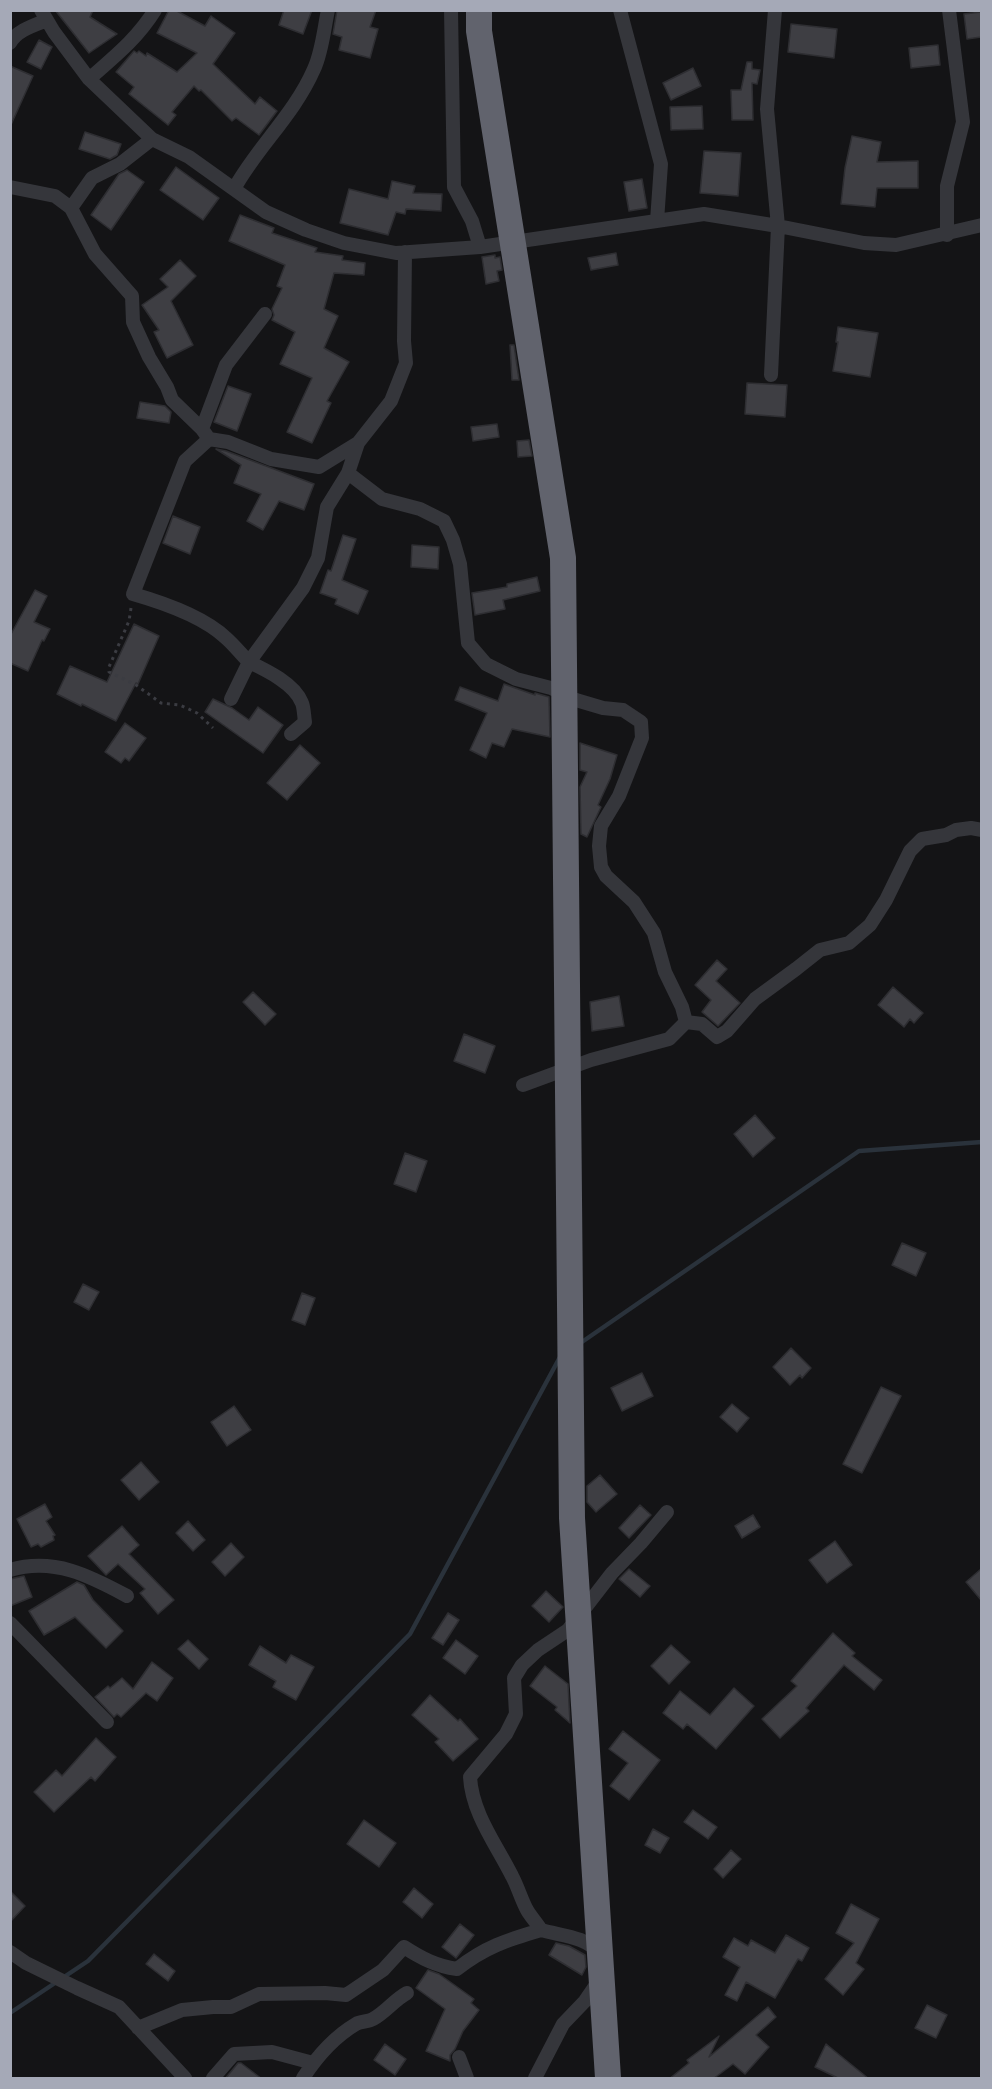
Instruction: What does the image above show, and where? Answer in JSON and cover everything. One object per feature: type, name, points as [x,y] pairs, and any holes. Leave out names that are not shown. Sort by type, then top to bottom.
[{"type":"highway","points":[[478,10],[481,43],[563,558],[572,1518],[608,2079]]},
{"type":"street","points":[[89,79],[128,46],[143,29],[155,10]]},
{"type":"street","points":[[234,189],[243,172],[280,127],[315,68],[328,10]]},
{"type":"street","points":[[451,10],[454,187],[472,221],[480,247]]},
{"type":"street","points":[[620,10],[661,164],[657,221]]},
{"type":"street","points":[[771,375],[778,226],[766,109],[775,10]]},
{"type":"street","points":[[947,235],[947,186],[963,122],[949,10]]},
{"type":"street","points":[[10,43],[13,38],[44,15],[89,79],[152,139],[189,158],[266,212],[306,230],[344,243],[396,253],[480,247],[704,214],[885,245],[947,235],[981,225]]},
{"type":"street","points":[[71,208],[92,178],[120,164],[152,139]]},
{"type":"street","points":[[10,187],[55,196],[71,208],[96,254],[132,296],[133,322],[172,400],[205,434],[271,459],[319,466],[358,443]]},
{"type":"street","points":[[231,699],[249,662],[303,588],[318,558],[327,507],[348,473],[358,443],[391,401],[406,363],[404,341],[405,252]]},
{"type":"street","points":[[265,314],[226,365],[205,434],[185,461],[133,594],[164,603],[225,636],[249,662],[268,671],[288,685],[301,701],[305,722],[291,734]]},
{"type":"street","points":[[348,473],[382,499],[420,509],[444,521],[453,540],[460,564],[468,643],[486,664],[516,680],[551,688],[576,700],[603,708],[623,710],[641,722],[642,738],[619,796],[601,826],[599,846],[601,867],[606,876],[634,902],[654,933],[665,972],[682,1007],[686,1022]]},
{"type":"street","points":[[686,1022],[702,1024],[717,1037],[727,1030],[755,999],[820,950],[849,943],[870,925],[886,900],[910,851],[922,839],[946,835],[956,830],[970,828],[981,830]]},
{"type":"street","points":[[522,1085],[591,1059],[669,1039],[686,1022]]},
{"type":"street","points":[[541,1930],[528,1910],[479,1813],[471,1792],[470,1776],[506,1734],[516,1714],[514,1678],[522,1665],[538,1650],[568,1630],[612,1573],[641,1544],[667,1512]]},
{"type":"street","points":[[10,1570],[27,1564],[62,1568],[87,1574],[127,1596]]},
{"type":"street","points":[[10,1623],[106,1722]]},
{"type":"street","points":[[138,2028],[182,2010],[231,2007],[259,1994],[346,1995],[383,1970],[404,1947],[440,1967],[457,1969],[478,1952],[541,1930],[592,1944],[603,1957],[601,1979],[585,2001],[563,2024],[535,2079]]},
{"type":"street","points":[[10,1952],[26,1963],[119,2007],[185,2079]]},
{"type":"street","points":[[303,2079],[322,2052],[357,2023],[372,2020],[397,1998],[407,1993]]},
{"type":"street","points":[[213,2079],[234,2054],[272,2052],[313,2063]]},
{"type":"street","points":[[459,2057],[467,2079]]},
{"type":"path","points":[[133,594],[129,621],[109,667],[109,672],[136,685],[161,703],[180,705],[197,713],[213,728]]},
{"type":"building","points":[[55,10],[93,10],[90,17],[117,34],[89,53]]},
{"type":"building","points":[[169,10],[175,10],[205,26],[211,16],[235,33],[213,64],[255,104],[260,97],[277,111],[259,135],[236,118],[232,121],[201,90],[199,91],[194,86],[172,112],[176,115],[168,125],[129,94],[134,87],[116,72],[134,51],[137,53],[139,51],[146,56],[147,53],[177,72],[197,53],[157,33]]},
{"type":"building","points":[[284,10],[312,10],[303,34],[279,25]]},
{"type":"building","points":[[337,10],[376,10],[370,27],[378,29],[370,58],[339,50],[342,37],[333,34]]},
{"type":"building","points":[[981,12],[981,37],[967,39],[964,14]]},
{"type":"building","points":[[791,24],[837,29],[834,58],[788,52]]},
{"type":"building","points":[[39,40],[52,47],[41,69],[27,62]]},
{"type":"building","points":[[938,45],[940,65],[911,68],[909,48]]},
{"type":"building","points":[[747,62],[752,62],[752,69],[760,70],[757,84],[752,83],[753,120],[732,120],[731,90],[741,90]]},
{"type":"building","points":[[10,66],[33,76],[10,127]]},
{"type":"building","points":[[693,68],[701,86],[671,100],[663,83]]},
{"type":"building","points":[[702,106],[703,129],[671,130],[670,107]]},
{"type":"building","points":[[85,132],[121,144],[117,155],[110,159],[79,149]]},
{"type":"building","points":[[852,136],[881,142],[877,162],[918,161],[918,188],[877,188],[875,207],[841,204],[845,168]]},
{"type":"building","points":[[704,151],[741,153],[738,196],[700,193]]},
{"type":"building","points":[[176,167],[219,198],[203,220],[160,190]]},
{"type":"building","points":[[127,170],[144,182],[111,230],[91,215],[119,174]]},
{"type":"building","points":[[642,179],[647,208],[629,211],[624,182]]},
{"type":"building","points":[[392,181],[415,186],[413,193],[442,194],[441,211],[406,209],[405,214],[396,212],[388,235],[340,223],[349,189],[388,199]]},
{"type":"building","points":[[240,215],[274,228],[272,233],[317,248],[315,252],[343,256],[342,260],[365,263],[364,275],[334,273],[324,309],[338,316],[324,348],[349,362],[327,401],[331,403],[312,443],[287,432],[312,378],[280,364],[295,332],[272,320],[274,315],[272,309],[282,288],[277,286],[285,265],[229,241]]},
{"type":"building","points":[[616,253],[618,265],[591,270],[588,258]]},
{"type":"building","points":[[495,255],[495,258],[500,257],[502,270],[497,271],[499,281],[486,284],[482,257]]},
{"type":"building","points":[[180,260],[196,276],[171,301],[193,345],[167,358],[154,332],[159,330],[142,305],[168,287],[160,279]]},
{"type":"building","points":[[838,327],[878,333],[870,377],[833,371]]},
{"type":"building","points":[[510,345],[514,345],[519,380],[512,380]]},
{"type":"building","points":[[747,383],[787,385],[785,417],[745,414]]},
{"type":"building","points":[[228,386],[251,394],[237,431],[214,422]]},
{"type":"building","points":[[140,402],[165,406],[171,412],[169,423],[137,418]]},
{"type":"building","points":[[497,424],[499,437],[473,441],[471,427]]},
{"type":"building","points":[[529,440],[532,456],[518,457],[517,441]]},
{"type":"building","points":[[216,449],[314,484],[304,510],[279,501],[263,530],[247,521],[261,494],[234,483],[241,465]]},
{"type":"building","points":[[173,516],[200,527],[190,554],[163,543]]},
{"type":"building","points":[[343,535],[356,539],[342,580],[368,591],[358,614],[335,604],[337,599],[320,593],[328,570],[331,571]]},
{"type":"building","points":[[412,545],[439,547],[438,569],[411,567]]},
{"type":"building","points":[[537,577],[540,591],[503,600],[505,609],[475,615],[472,593],[507,587],[507,584]]},
{"type":"building","points":[[35,590],[47,596],[34,622],[50,629],[44,641],[42,640],[28,671],[10,663],[10,636]]},
{"type":"building","points":[[134,624],[159,636],[138,684],[136,683],[116,721],[57,694],[70,666],[107,682]]},
{"type":"building","points":[[504,684],[535,695],[535,693],[549,697],[550,737],[512,729],[504,747],[492,743],[486,758],[470,750],[487,713],[455,700],[460,687],[498,701]]},
{"type":"building","points":[[213,699],[249,720],[258,707],[283,725],[263,753],[205,712]]},
{"type":"building","points":[[125,723],[146,738],[129,761],[125,758],[121,763],[105,752]]},
{"type":"building","points":[[580,743],[617,755],[610,779],[598,805],[601,807],[587,837],[581,834],[580,787],[587,772],[580,770]]},
{"type":"building","points":[[300,745],[320,763],[287,800],[267,783]]},
{"type":"building","points":[[717,960],[727,969],[716,981],[740,1003],[718,1026],[702,1012],[711,1000],[695,985]]},
{"type":"building","points":[[893,987],[923,1013],[914,1023],[910,1019],[904,1027],[878,1005]]},
{"type":"building","points":[[253,992],[276,1014],[265,1025],[243,1002]]},
{"type":"building","points":[[619,996],[624,1026],[592,1031],[590,1002]]},
{"type":"building","points":[[464,1034],[495,1046],[485,1073],[454,1061]]},
{"type":"building","points":[[755,1115],[775,1138],[753,1157],[734,1134]]},
{"type":"building","points":[[405,1153],[427,1161],[416,1192],[394,1184]]},
{"type":"building","points":[[902,1243],[926,1253],[916,1276],[892,1265]]},
{"type":"building","points":[[83,1284],[99,1292],[89,1310],[74,1302]]},
{"type":"building","points":[[302,1293],[315,1298],[305,1325],[292,1320]]},
{"type":"building","points":[[791,1348],[811,1368],[802,1378],[800,1375],[790,1385],[773,1367]]},
{"type":"building","points":[[642,1373],[653,1396],[622,1411],[611,1388]]},
{"type":"building","points":[[881,1387],[901,1396],[862,1473],[843,1464]]},
{"type":"building","points":[[732,1404],[749,1418],[737,1432],[720,1417]]},
{"type":"building","points":[[234,1406],[251,1430],[227,1446],[211,1422]]},
{"type":"building","points":[[141,1462],[159,1482],[139,1500],[121,1480]]},
{"type":"building","points":[[600,1475],[617,1494],[596,1512],[587,1502],[587,1486]]},
{"type":"building","points":[[45,1504],[52,1517],[46,1521],[55,1535],[54,1540],[41,1547],[38,1544],[31,1547],[17,1519]]},
{"type":"building","points":[[640,1505],[651,1515],[629,1538],[619,1528]]},
{"type":"building","points":[[753,1515],[760,1527],[742,1538],[735,1526]]},
{"type":"building","points":[[188,1521],[205,1540],[193,1551],[176,1533]]},
{"type":"building","points":[[122,1526],[139,1545],[129,1554],[174,1600],[158,1614],[140,1593],[145,1589],[118,1564],[106,1575],[88,1556]]},
{"type":"building","points":[[835,1541],[852,1565],[827,1583],[809,1560]]},
{"type":"building","points":[[231,1543],[244,1557],[225,1576],[212,1562]]},
{"type":"building","points":[[629,1569],[650,1586],[640,1597],[619,1579]]},
{"type":"building","points":[[981,1569],[981,1600],[966,1582]]},
{"type":"building","points":[[24,1576],[32,1597],[10,1606],[10,1579]]},
{"type":"building","points":[[77,1582],[84,1585],[93,1600],[123,1631],[106,1648],[75,1617],[44,1635],[29,1611]]},
{"type":"building","points":[[546,1591],[563,1607],[549,1622],[532,1606]]},
{"type":"building","points":[[448,1613],[459,1620],[443,1645],[432,1638]]},
{"type":"building","points":[[833,1633],[855,1653],[852,1656],[882,1680],[874,1690],[844,1665],[806,1708],[809,1711],[780,1738],[762,1719],[797,1686],[791,1681]]},
{"type":"building","points":[[188,1640],[208,1659],[199,1669],[178,1649]]},
{"type":"building","points":[[456,1640],[478,1656],[465,1674],[443,1658]]},
{"type":"building","points":[[671,1645],[690,1662],[669,1684],[651,1666]]},
{"type":"building","points":[[260,1646],[286,1663],[291,1655],[314,1667],[296,1700],[273,1687],[276,1681],[249,1665]]},
{"type":"building","points":[[152,1662],[173,1678],[157,1701],[146,1693],[121,1717],[117,1714],[114,1717],[95,1697],[122,1678],[133,1689]]},
{"type":"building","points":[[545,1666],[568,1684],[570,1723],[555,1710],[557,1707],[530,1686]]},
{"type":"building","points":[[734,1688],[754,1706],[716,1749],[687,1724],[683,1729],[663,1713],[680,1691],[710,1715]]},
{"type":"building","points":[[430,1695],[458,1721],[460,1719],[478,1739],[453,1761],[435,1742],[439,1739],[412,1715]]},
{"type":"building","points":[[623,1731],[660,1760],[629,1800],[610,1786],[628,1763],[609,1749]]},
{"type":"building","points":[[96,1738],[116,1757],[95,1781],[91,1777],[54,1812],[34,1792],[56,1770],[62,1776]]},
{"type":"building","points":[[693,1810],[717,1827],[708,1839],[684,1822]]},
{"type":"building","points":[[364,1820],[396,1843],[379,1867],[347,1844]]},
{"type":"building","points":[[653,1829],[669,1838],[660,1853],[645,1845]]},
{"type":"building","points":[[731,1850],[741,1859],[723,1878],[714,1869]]},
{"type":"building","points":[[414,1888],[433,1904],[422,1918],[403,1902]]},
{"type":"building","points":[[10,1891],[25,1906],[10,1922]]},
{"type":"building","points":[[851,1904],[879,1919],[856,1963],[864,1969],[843,1995],[825,1979],[854,1943],[836,1933]]},
{"type":"building","points":[[460,1924],[474,1935],[456,1958],[442,1947]]},
{"type":"building","points":[[786,1935],[809,1948],[802,1961],[798,1959],[775,1998],[746,1982],[737,2001],[725,1995],[740,1967],[723,1957],[734,1938],[748,1946],[751,1940],[775,1953]]},
{"type":"building","points":[[556,1943],[569,1946],[585,1955],[586,1967],[582,1975],[549,1955]]},
{"type":"building","points":[[154,1954],[175,1971],[168,1981],[146,1964]]},
{"type":"building","points":[[428,1970],[439,1974],[474,1999],[471,2003],[479,2010],[463,2031],[450,2055],[450,2061],[426,2051],[445,2009],[416,1988]]},
{"type":"building","points":[[927,2005],[947,2015],[936,2038],[915,2028]]},
{"type":"building","points":[[768,2007],[776,2017],[756,2035],[769,2047],[745,2074],[733,2064],[713,2079],[669,2079],[689,2063],[687,2060],[719,2036],[709,2057]]},
{"type":"building","points":[[385,2044],[406,2059],[395,2075],[374,2060]]},
{"type":"building","points":[[826,2044],[869,2079],[840,2079],[815,2067]]},
{"type":"building","points":[[238,2063],[241,2063],[262,2079],[225,2079]]},
{"type":"waterway","points":[[579,1344],[859,1151],[982,1142]]},
{"type":"waterway","points":[[10,2013],[88,1961],[410,1634],[560,1357]]}]
